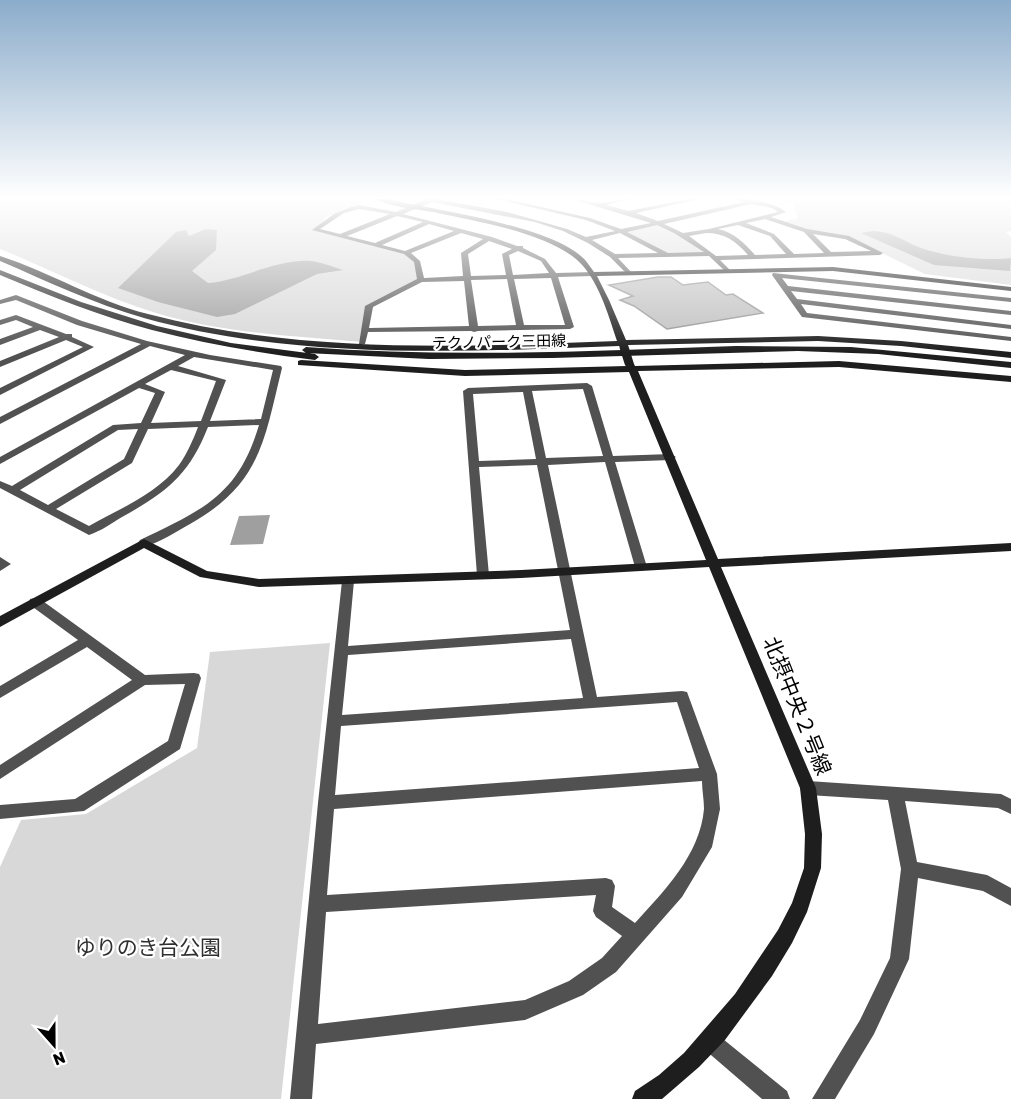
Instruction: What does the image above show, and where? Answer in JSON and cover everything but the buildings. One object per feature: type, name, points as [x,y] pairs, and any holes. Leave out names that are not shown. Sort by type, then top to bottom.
[{"type":"main road","points":[[568,250],[592,274],[623,345]]},
{"type":"main road","points":[[0,258],[132,313]]},
{"type":"main road","name":"テクノパーク三田線","points":[[0,265],[119,314],[200,335],[272,347],[341,354],[464,357],[800,348],[894,353],[1011,365]]},
{"type":"main road","points":[[592,274],[788,269],[862,271],[1011,289]]},
{"type":"main road","name":"テクノパーク三田線","points":[[0,272],[81,307],[192,339],[337,359],[462,363],[803,354],[896,358],[1011,370]]},
{"type":"main road","points":[[0,280],[85,317],[146,336],[221,351],[327,366],[465,373],[631,366],[839,364],[1011,379]]},
{"type":"main road","points":[[75,297],[132,313],[223,333],[313,343],[430,348],[623,345],[792,338],[879,342],[1011,355]]},
{"type":"main road","points":[[81,307],[88,314],[116,326]]},
{"type":"main road","name":"北摂中央２号線","points":[[623,345],[808,788],[816,845],[810,879],[796,919],[774,956],[711,1042],[656,1092],[643,1099]]},
{"type":"main road","points":[[0,622],[144,543],[187,567],[227,579],[259,583],[483,575],[1011,547]]},
{"type":"street","points":[[396,250],[406,253],[417,261],[421,280]]},
{"type":"street","points":[[406,253],[413,250]]},
{"type":"street","points":[[469,250],[464,253],[474,330]]},
{"type":"street","points":[[513,250],[505,254],[521,328]]},
{"type":"street","points":[[366,330],[570,327],[555,276],[543,259],[527,250]]},
{"type":"street","points":[[604,250],[613,256],[628,273]]},
{"type":"street","points":[[658,250],[665,254]]},
{"type":"street","points":[[704,250],[726,270]]},
{"type":"street","points":[[747,250],[753,257]]},
{"type":"street","points":[[787,250],[792,256]]},
{"type":"street","points":[[825,250],[830,255]]},
{"type":"street","points":[[613,256],[665,254],[753,257],[880,253],[874,250]]},
{"type":"street","points":[[788,269],[795,277]]},
{"type":"street","points":[[362,342],[369,306],[421,280],[592,274]]},
{"type":"street","points":[[1011,300],[776,275],[805,315],[1011,339]]},
{"type":"street","points":[[933,279],[936,291]]},
{"type":"street","points":[[785,288],[1011,313]]},
{"type":"street","points":[[0,302],[16,297],[89,328],[148,344],[192,354],[278,368],[252,459],[239,480],[199,514],[144,543]]},
{"type":"street","points":[[795,301],[1011,327]]},
{"type":"street","points":[[0,323],[16,317],[90,347],[0,392]]},
{"type":"street","points":[[0,342],[39,327]]},
{"type":"street","points":[[0,364],[89,328]]},
{"type":"street","points":[[0,421],[148,344]]},
{"type":"street","points":[[0,461],[192,354]]},
{"type":"street","points":[[0,484],[50,508],[89,531],[176,476],[185,463],[221,380],[170,367]]},
{"type":"street","points":[[50,508],[128,461],[160,392],[138,385]]},
{"type":"street","points":[[483,575],[468,391],[587,386],[611,459],[641,567]]},
{"type":"street","points":[[527,389],[591,702]]},
{"type":"street","points":[[13,490],[116,427],[263,422]]},
{"type":"street","points":[[475,464],[671,457]]},
{"type":"street","points":[[0,561],[5,564],[0,567]]},
{"type":"street","points":[[301,1099],[326,803],[348,581]]},
{"type":"street","points":[[35,602],[142,680]]},
{"type":"street","points":[[340,651],[577,634]]},
{"type":"street","points":[[0,693],[86,641]]},
{"type":"street","points":[[0,773],[142,680],[194,678],[175,745],[78,806],[0,812]]},
{"type":"street","points":[[308,1035],[525,1010],[552,1001],[584,983],[609,965],[676,891],[703,847],[712,808],[709,774],[682,696],[334,721]]},
{"type":"street","points":[[326,803],[709,774]]},
{"type":"street","points":[[808,788],[1001,801],[1011,807]]},
{"type":"street","points":[[823,1099],[867,1028],[899,959],[910,869],[895,794]]},
{"type":"street","points":[[910,869],[987,883],[1011,898]]},
{"type":"street","points":[[319,904],[606,886],[602,911],[636,935]]},
{"type":"street","points":[[711,1042],[779,1099]]},
{"type":"green space","points":[[3,250],[396,250],[406,253],[417,261],[421,280],[369,306],[362,342],[257,333],[204,325],[134,306]]},
{"type":"green space","points":[[658,250],[704,250],[710,254],[665,254]]},
{"type":"green space","points":[[876,250],[1011,250],[1011,285],[925,274]]},
{"type":"green space","name":"ゆりのき台公園","points":[[330,643],[281,1099],[0,1099],[0,867],[21,820],[86,814],[197,748],[210,652]]},
{"type":"shaded area","points":[[157,250],[216,250],[192,271],[208,283],[298,261],[311,261],[343,270],[317,274],[235,314],[217,317],[158,302],[118,288]]},
{"type":"shaded area","points":[[900,250],[929,250],[978,259],[1011,258],[1010,271],[934,265]]},
{"type":"shaded area","points":[[270,515],[263,544],[230,545],[239,516]]}]
